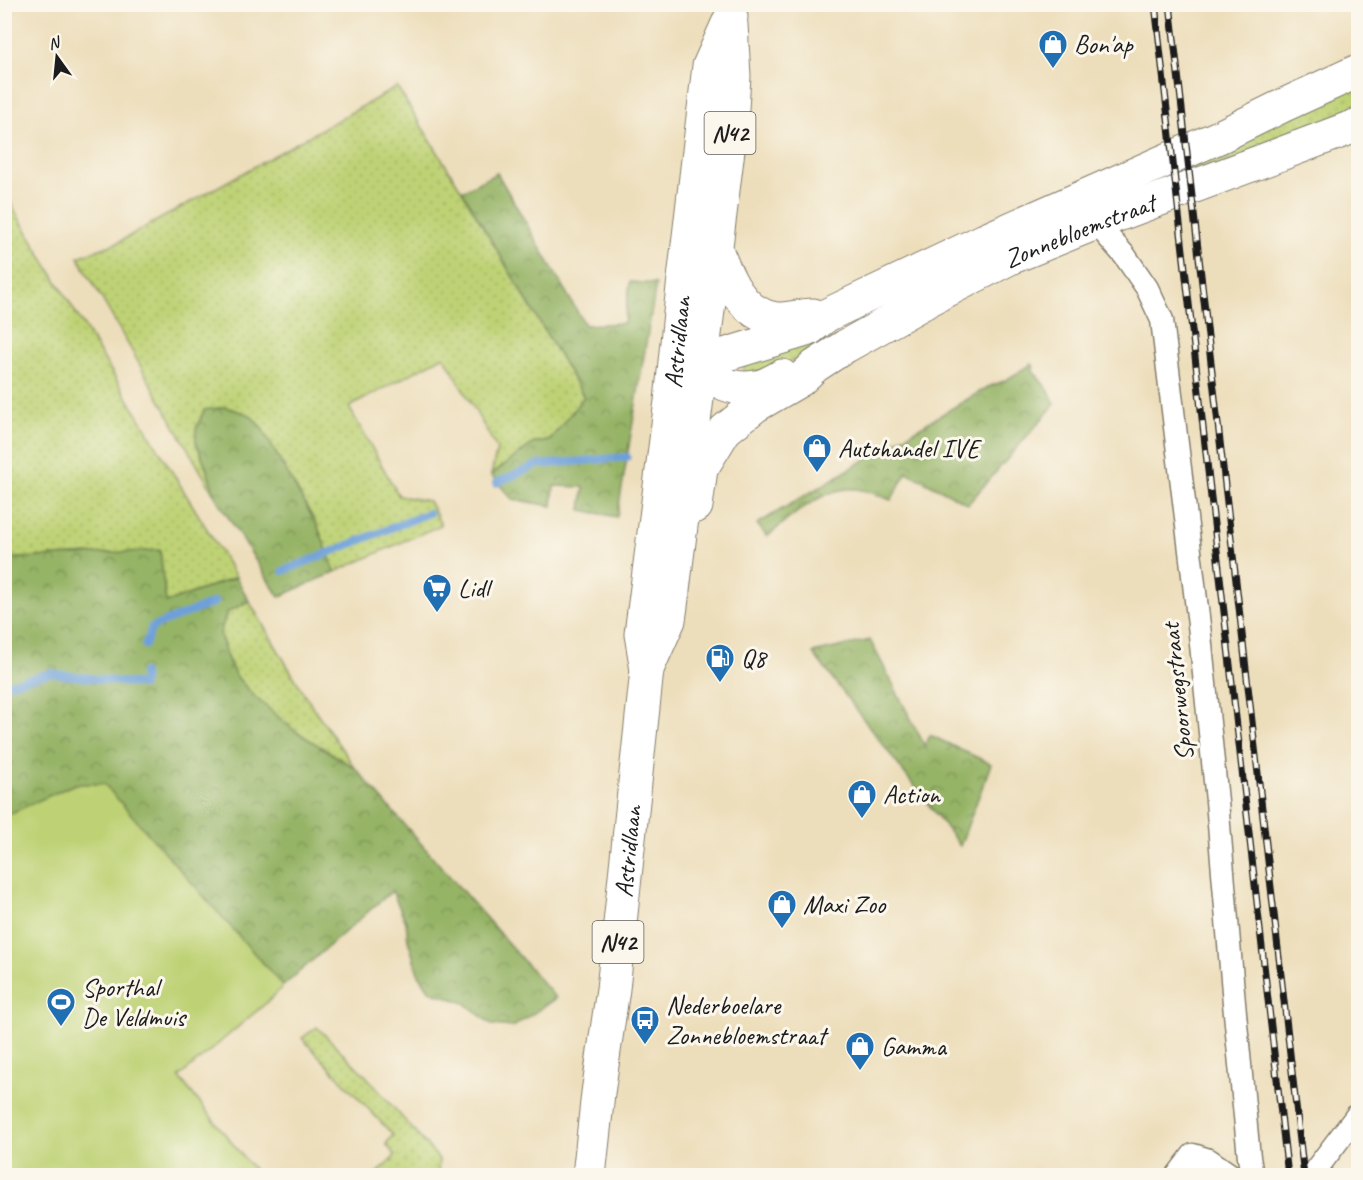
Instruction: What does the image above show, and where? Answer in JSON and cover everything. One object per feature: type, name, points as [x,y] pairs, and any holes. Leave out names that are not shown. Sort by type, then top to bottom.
[{"type":"main road","name":"Astridlaan","points":[[647,670],[669,620],[711,360],[716,247],[731,126],[734,76],[731,11]]},
{"type":"main road","name":"Astridlaan","points":[[589,1176],[613,988],[647,670],[641,634],[670,412],[709,66],[731,11]]},
{"type":"main road","name":"Zonnebloemstraat","points":[[827,315],[985,240],[1219,137],[1359,71]]},
{"type":"main road","name":"Zonnebloemstraat","points":[[815,366],[930,299],[1000,263],[1096,223],[1359,125]]},
{"type":"main road","points":[[716,247],[730,283],[742,299],[763,316],[777,319],[827,315]]},
{"type":"main road","points":[[680,313],[690,326],[694,346],[711,360]]},
{"type":"main road","points":[[673,381],[711,360],[809,329],[827,315]]},
{"type":"main road","points":[[711,360],[710,375],[719,382],[733,387],[747,388],[769,383],[794,370],[815,366]]},
{"type":"main road","points":[[671,606],[679,598],[685,585],[701,469],[725,430],[755,406],[800,380],[815,366]]},
{"type":"street","name":"Spoorwegstraat","points":[[1096,223],[1125,256],[1146,288],[1162,320],[1199,625],[1252,1176]]},
{"type":"street","points":[[1311,1176],[1359,1114]]},
{"type":"street","points":[[1177,1176],[1193,1155],[1209,1160],[1232,1176]]},
{"type":"green space","points":[[1358,80],[1358,106],[1338,114],[1307,135],[1076,211]]},
{"type":"green space","points":[[397,87],[462,191],[584,397],[549,441],[534,443],[491,475],[497,449],[444,356],[349,407],[399,496],[429,501],[441,525],[335,572],[318,527],[261,427],[196,442],[216,498],[78,257],[117,243]]},
{"type":"green space","points":[[497,173],[585,325],[624,323],[630,282],[656,284],[617,517],[581,510],[584,487],[554,486],[552,506],[512,499],[491,475],[534,443],[549,441],[584,397],[462,191]]},
{"type":"green space","points":[[4,192],[236,577],[166,603],[160,551],[5,559]]},
{"type":"green space","points":[[814,337],[830,338],[771,374],[742,378],[746,357]]},
{"type":"green space","points":[[1032,364],[1034,367],[1032,369],[1050,393],[1055,404],[968,504],[907,472],[891,500],[863,490],[846,489],[835,491],[814,501],[767,537],[757,524],[988,387],[1004,381]]},
{"type":"green space","points":[[226,407],[250,415],[261,427],[318,527],[335,572],[279,597],[216,498],[196,442],[196,429],[204,410]]},
{"type":"green space","points":[[160,550],[166,603],[236,577],[249,601],[227,612],[220,633],[235,675],[255,697],[295,731],[355,768],[556,998],[513,1027],[492,1025],[465,1003],[430,991],[418,973],[408,940],[406,922],[392,891],[283,986],[104,784],[75,784],[5,816],[5,559]]},
{"type":"green space","points":[[249,601],[306,697],[355,768],[295,731],[255,697],[235,675],[220,633],[227,612]]},
{"type":"green space","points":[[870,640],[925,746],[930,735],[991,764],[960,846],[813,653]]},
{"type":"green space","points":[[75,784],[104,784],[283,986],[179,1077],[258,1175],[5,1175],[5,816]]},
{"type":"green space","points":[[317,1027],[365,1075],[439,1159],[438,1175],[376,1175],[395,1156],[386,1144],[393,1135],[302,1038]]},
{"type":"waterway","points":[[496,483],[537,465],[627,457]]},
{"type":"waterway","points":[[283,571],[429,513]]},
{"type":"waterway","points":[[145,645],[152,627],[215,602]]},
{"type":"waterway","points":[[4,685],[50,673],[143,685],[143,673]]},
{"type":"railway","points":[[1155,4],[1288,1176]]},
{"type":"railway","points":[[1170,4],[1304,1176]]},
{"type":"place","name":"Bon'ap","points":[[1053,70]]},
{"type":"place","name":"Autohandel IVE","points":[[817,474]]},
{"type":"place","name":"Lidl","points":[[437,614]]},
{"type":"place","name":"Q8","points":[[720,684]]},
{"type":"place","name":"Action","points":[[862,820]]},
{"type":"place","name":"Maxi Zoo","points":[[782,930]]},
{"type":"place","name":"Sporthal De Veldmuis","points":[[61,1028]]},
{"type":"place","name":"Nederboelare Zonnebloemstraat","points":[[645,1046]]},
{"type":"place","name":"Gamma","points":[[860,1072]]}]
